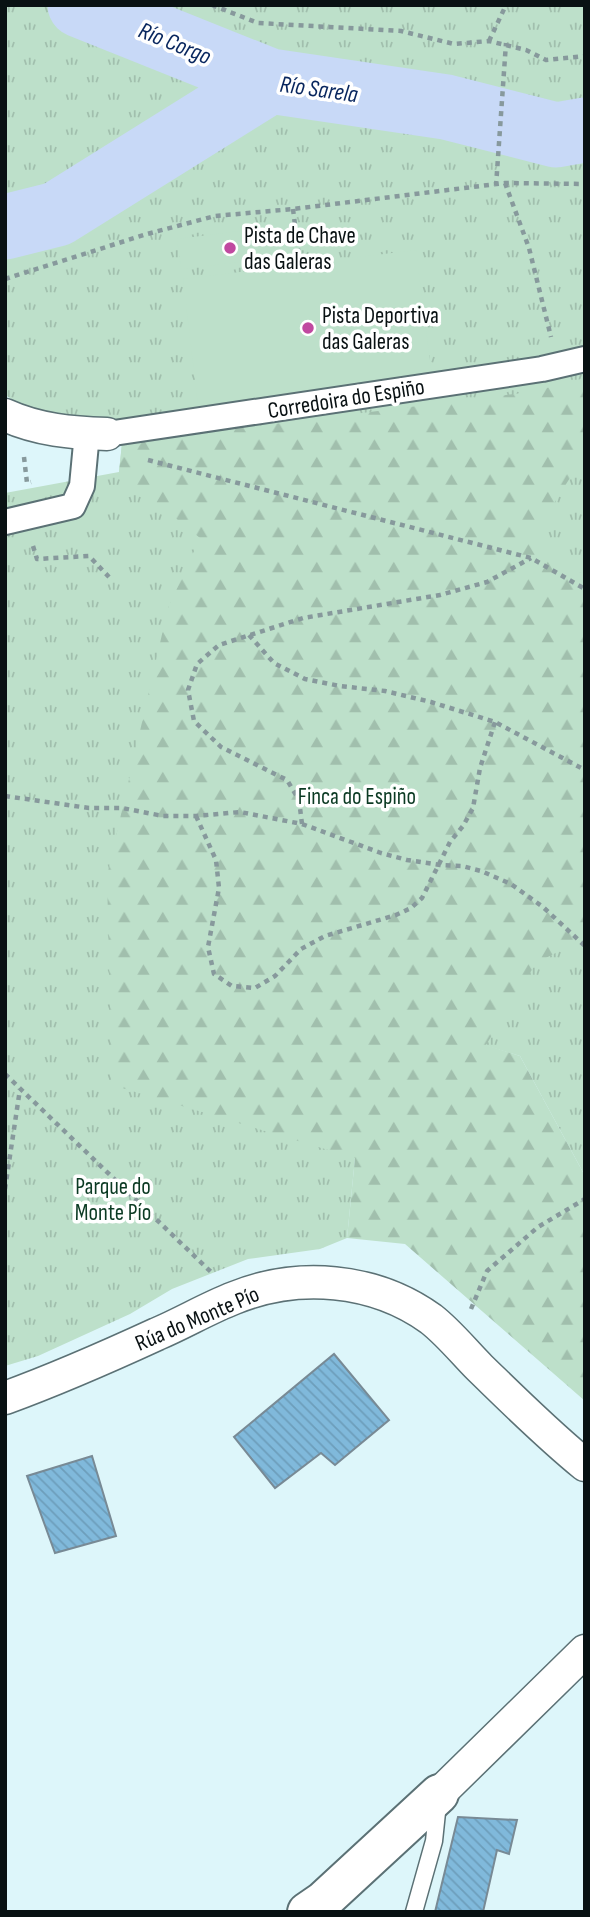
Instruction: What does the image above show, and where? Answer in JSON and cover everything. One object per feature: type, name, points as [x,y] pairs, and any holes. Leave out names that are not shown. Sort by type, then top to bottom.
[{"type":"street","name":"Corredoira do Espiño","points":[[97,434],[585,359]]},
{"type":"street","points":[[5,415],[38,427],[97,434],[82,486],[73,506],[5,522]]},
{"type":"street","name":"Rúa do Monte Pío","points":[[5,1398],[62,1377],[234,1298],[291,1283],[321,1282],[355,1286],[385,1294],[432,1321],[517,1404],[585,1465]]},
{"type":"street","points":[[307,1912],[323,1901],[439,1794],[585,1651]]},
{"type":"lane","points":[[414,1912],[434,1841],[439,1794]]},
{"type":"path","points":[[212,5],[258,23],[401,31],[454,44],[489,41],[506,43],[546,60],[585,56]]},
{"type":"path","points":[[489,41],[506,5]]},
{"type":"path","points":[[496,186],[506,43]]},
{"type":"path","points":[[505,183],[529,248],[558,365]]},
{"type":"path","points":[[5,279],[147,234],[215,216],[505,183],[585,184]]},
{"type":"path","points":[[293,209],[300,265]]},
{"type":"path","points":[[24,457],[27,483],[37,482]]},
{"type":"path","points":[[147,460],[531,558],[585,589]]},
{"type":"path","points":[[31,542],[37,559],[89,556],[109,578]]},
{"type":"path","points":[[302,824],[299,800],[287,780],[221,747],[194,721],[188,690],[197,664],[219,645],[249,635],[303,618],[440,595],[486,582],[531,558]]},
{"type":"path","points":[[249,635],[274,663],[305,679],[385,691],[495,722],[585,770]]},
{"type":"path","points":[[196,816],[216,860],[219,888],[208,947],[214,974],[232,986],[255,988],[275,976],[301,949],[325,936],[396,915],[411,908],[422,898],[450,842],[473,808],[480,768],[495,722]]},
{"type":"path","points":[[5,796],[89,808],[122,808],[163,816],[240,812],[302,824],[381,853],[481,871],[511,884],[542,907],[585,946]]},
{"type":"path","points":[[5,1074],[219,1280]]},
{"type":"path","points":[[5,1189],[20,1088]]},
{"type":"path","points":[[469,1315],[487,1270],[538,1227],[585,1199]]},
{"type":"green space","name":"Parque do Monte Pío","points":[[5,5],[585,5],[585,1176],[520,1056],[399,1019],[355,1158],[347,1238],[320,1249],[248,1259],[172,1289],[130,1314],[38,1356],[5,1366],[5,493],[119,472],[122,444],[29,410],[5,395]]},
{"type":"green space","name":"Pista de Chave das Galeras","points":[[279,226],[283,257],[181,269],[177,239]]},
{"type":"green space","name":"Pista Deportiva das Galeras","points":[[416,250],[432,376],[198,405],[183,279]]},
{"type":"green space","name":"Finca do Espiño","points":[[585,378],[585,454],[551,508],[521,538],[585,575],[585,938],[536,963],[486,1045],[520,1056],[585,1176],[585,1401],[405,1244],[347,1238],[355,1158],[112,1085],[107,876],[168,608],[200,538],[119,472],[122,443],[531,392]]},
{"type":"building","points":[[334,1354],[389,1420],[335,1465],[321,1453],[275,1488],[234,1437]]},
{"type":"building","points":[[92,1456],[116,1536],[55,1553],[27,1476]]},
{"type":"building","points":[[458,1817],[517,1820],[509,1854],[497,1850],[483,1912],[435,1912]]},
{"type":"waterway","name":"Río Corgo","points":[[80,5],[270,81]]},
{"type":"waterway","name":"Río Sarela","points":[[5,227],[57,214],[270,81],[446,107],[556,135],[585,130]]},
{"type":"place","name":"Pista de Chave das Galeras","points":[[230,248]]},
{"type":"place","name":"Pista Deportiva das Galeras","points":[[308,328]]}]
